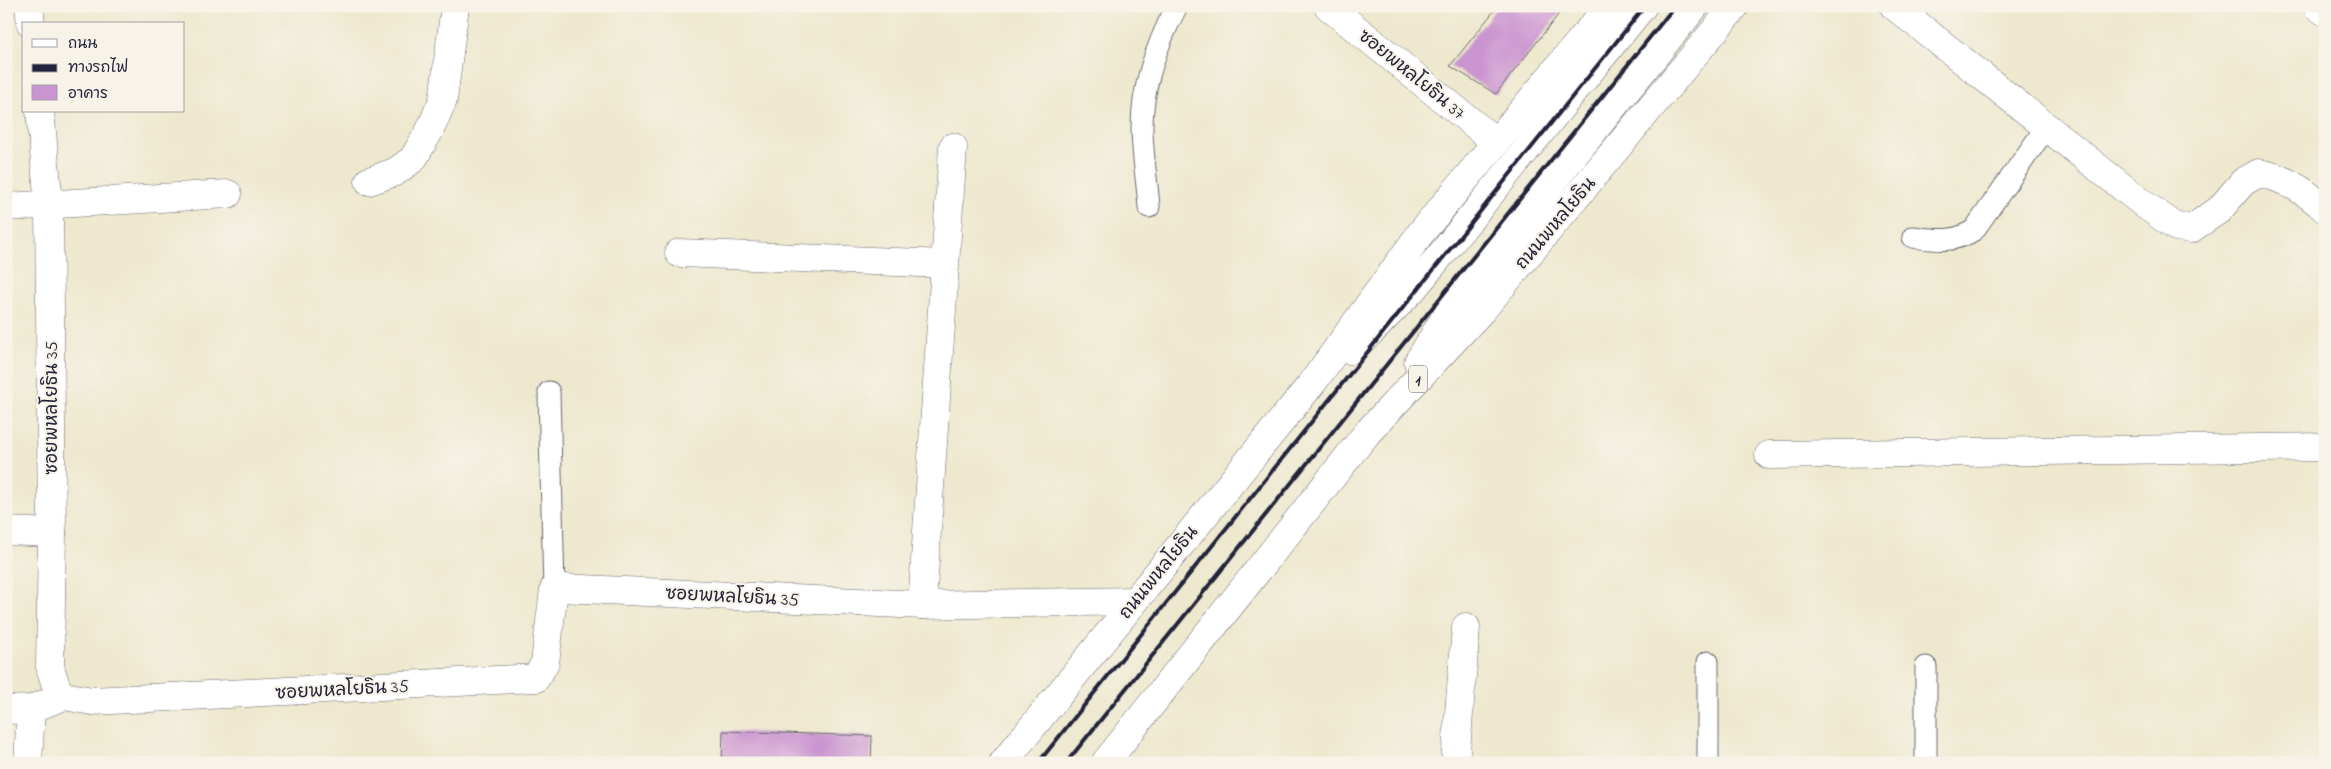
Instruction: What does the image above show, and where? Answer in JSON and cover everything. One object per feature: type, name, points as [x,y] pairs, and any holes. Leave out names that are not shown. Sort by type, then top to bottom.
[{"type":"street","points":[[29,6],[31,22]]},
{"type":"street","points":[[369,181],[395,172],[413,159],[430,130],[443,100],[455,6]]},
{"type":"street","name":"ซอยพหลโยธิน 37","points":[[1328,6],[1496,142]]},
{"type":"street","name":"ถนนพหลโยธิน","points":[[1003,763],[1313,382],[1420,234],[1609,6]]},
{"type":"street","name":"ถนนพหลโยธิน","points":[[1313,382],[1371,332],[1413,289],[1643,6]]},
{"type":"street","name":"ถนนพหลโยธิน","points":[[1110,761],[1366,433],[1413,370],[1443,321],[1479,272],[1695,6]]},
{"type":"street","name":"ถนนพหลโยธิน","points":[[1366,433],[1483,309],[1735,6]]},
{"type":"street","points":[[1894,6],[2145,205],[2176,227],[2192,229],[2219,210],[2243,182],[2259,173],[2270,175],[2309,194],[2325,208]]},
{"type":"street","points":[[2317,6],[2325,12]]},
{"type":"street","name":"ซอยพหลโยธิน 35","points":[[40,112],[49,205],[52,533],[50,668],[57,689],[64,696],[92,701],[536,678],[545,664],[554,589],[561,588],[922,605],[1135,601]]},
{"type":"street","points":[[922,605],[953,147]]},
{"type":"street","points":[[6,207],[228,194]]},
{"type":"street","points":[[679,253],[945,264]]},
{"type":"street","points":[[1770,455],[2325,447]]},
{"type":"street","points":[[6,531],[52,533]]},
{"type":"street","points":[[1455,763],[1466,627]]},
{"type":"street","points":[[28,763],[19,709],[64,696]]},
{"type":"lane","points":[[1149,207],[1142,126],[1149,78],[1168,23],[1177,6]]},
{"type":"lane","points":[[1914,237],[1942,241],[1961,238],[1974,230],[2047,126]]},
{"type":"lane","points":[[549,392],[554,589]]},
{"type":"lane","points":[[1708,662],[1708,763]]},
{"type":"lane","points":[[1926,667],[1926,763]]},
{"type":"lane","points":[[994,763],[1038,719]]},
{"type":"building","points":[[1498,6],[1565,6],[1496,94],[1450,66]]},
{"type":"building","points":[[723,731],[872,736],[871,763],[722,763]]},
{"type":"railway","points":[[1038,763],[1645,6]]},
{"type":"railway","points":[[1066,763],[1675,6]]}]
